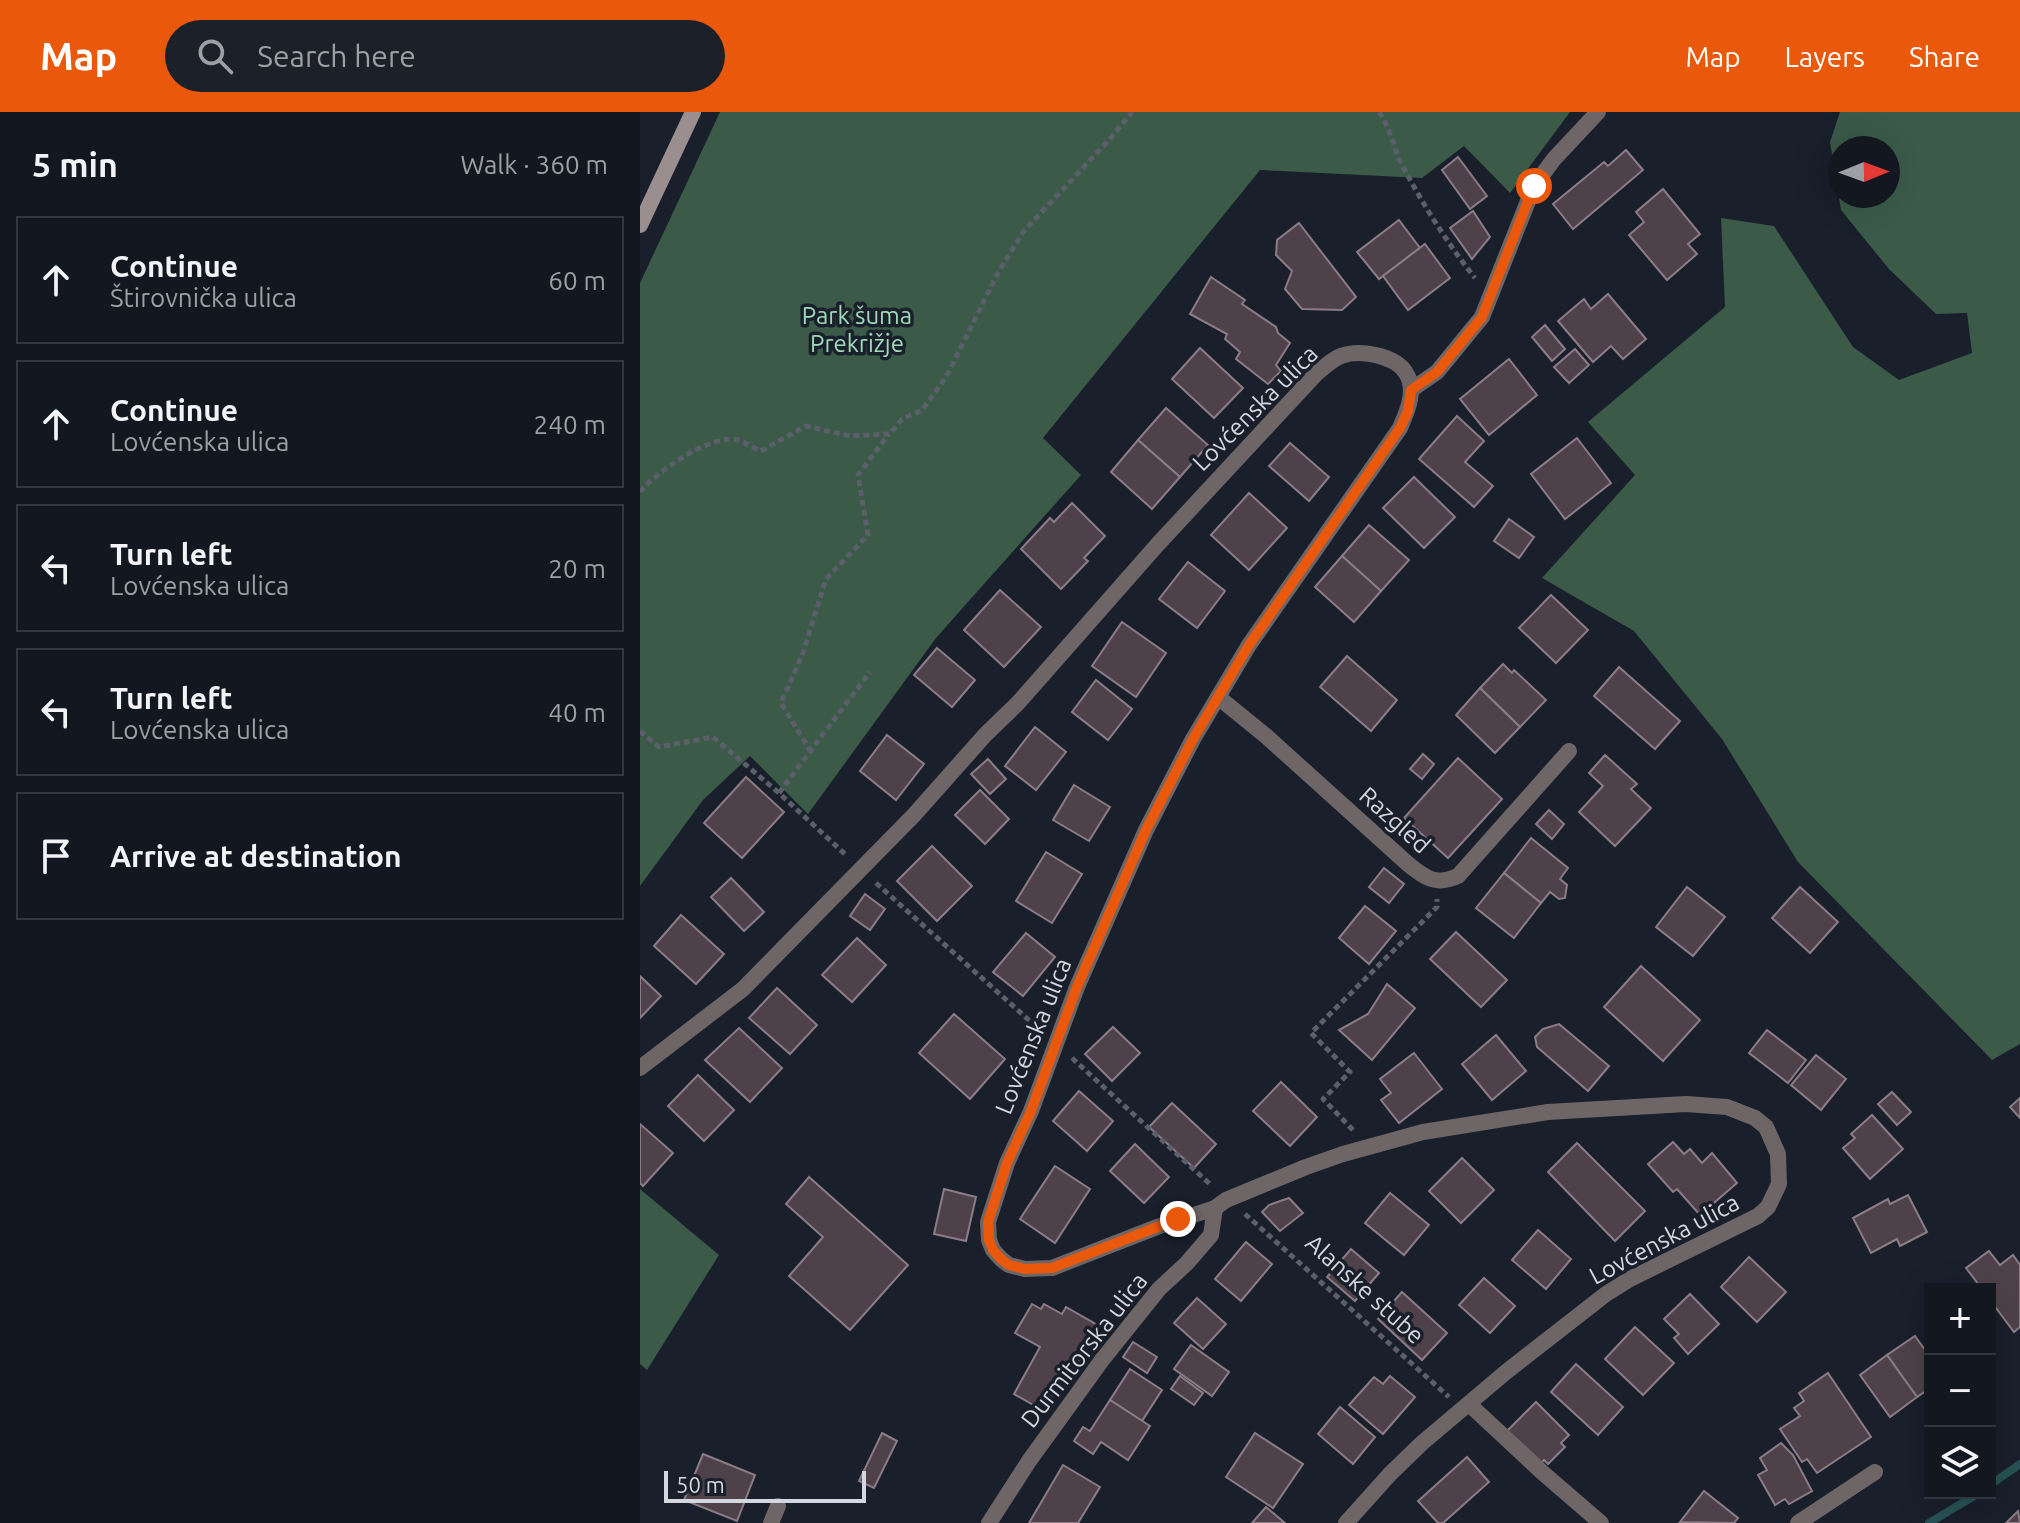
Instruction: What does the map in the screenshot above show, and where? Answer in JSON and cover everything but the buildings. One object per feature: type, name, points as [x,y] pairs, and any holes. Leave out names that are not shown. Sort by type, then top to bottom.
[{"type":"main road","points":[[640,225],[693,112]]},
{"type":"street","points":[[1411,390],[1437,372],[1482,317],[1534,186],[1554,159],[1598,112]]},
{"type":"street","name":"Lovćenska ulica","points":[[640,1068],[743,989],[914,815],[1315,375],[1342,356],[1367,352],[1406,372],[1411,390],[1408,411],[1400,428],[1281,596],[1218,697],[1146,830],[1077,987],[1041,1085],[1007,1163],[988,1222],[993,1250],[1009,1265],[1039,1270],[1052,1268],[1178,1219],[1215,1208],[1266,1182],[1369,1147],[1423,1132],[1506,1117],[1686,1104],[1727,1107],[1742,1111],[1766,1127],[1778,1154],[1779,1184],[1768,1207],[1758,1216],[1606,1294],[1463,1404],[1411,1453],[1346,1523]]},
{"type":"street","name":"Razgled","points":[[1218,697],[1424,878],[1439,882],[1458,876],[1569,751]]},
{"type":"street","name":"Durmitorska ulica","points":[[989,1523],[1029,1461],[1102,1360],[1159,1289],[1211,1235],[1215,1208]]},
{"type":"street","points":[[1463,1404],[1601,1523]]},
{"type":"street","points":[[1798,1523],[1875,1472]]},
{"type":"street","points":[[771,1523],[778,1506]]},
{"type":"path","points":[[811,752],[781,703],[803,653],[826,579],[868,535],[858,475],[902,419],[922,410],[946,377],[999,271],[1023,232],[1132,112]]},
{"type":"path","points":[[1379,112],[1385,119],[1401,162],[1454,252],[1490,298]]},
{"type":"path","points":[[640,492],[650,480],[709,443],[736,439],[761,451],[806,426],[850,436],[890,434]]},
{"type":"path","points":[[779,793],[870,672]]},
{"type":"path","points":[[640,731],[659,747],[713,737],[854,862]]},
{"type":"path","points":[[869,877],[1048,1037]]},
{"type":"path","points":[[1369,1147],[1323,1099],[1350,1072],[1311,1033],[1437,907],[1439,882]]},
{"type":"path","points":[[1066,1052],[1215,1190]]},
{"type":"path","name":"Alanske stube","points":[[1241,1211],[1463,1404]]},
{"type":"green space","name":"Park šuma Prekrižje","points":[[720,112],[1570,112],[1510,193],[1464,146],[1422,178],[1260,170],[1043,438],[1081,475],[936,638],[808,814],[750,756],[703,800],[640,886],[640,283]]},
{"type":"green space","points":[[1840,112],[2020,112],[2020,1044],[1992,1060],[1798,862],[1722,739],[1634,631],[1542,578],[1635,475],[1588,422],[1725,307],[1721,218],[1774,226],[1853,347],[1899,380],[1972,353],[1967,313],[1936,314],[1889,269],[1841,210],[1900,208],[1900,136],[1832,136]]},
{"type":"green space","points":[[640,1189],[719,1255],[647,1370],[640,1364]]},
{"type":"waterway","points":[[1996,1481],[2020,1464]]},
{"type":"waterway","points":[[1929,1523],[1969,1499]]},
{"type":"route","points":[[1178,1219],[1052,1268],[1039,1270],[1009,1265],[993,1250],[989,1240],[988,1222],[1007,1163],[1057,1046],[1077,987],[1146,830],[1193,739],[1281,596],[1400,428],[1408,411],[1411,390],[1437,372],[1482,317],[1534,186]]}]
